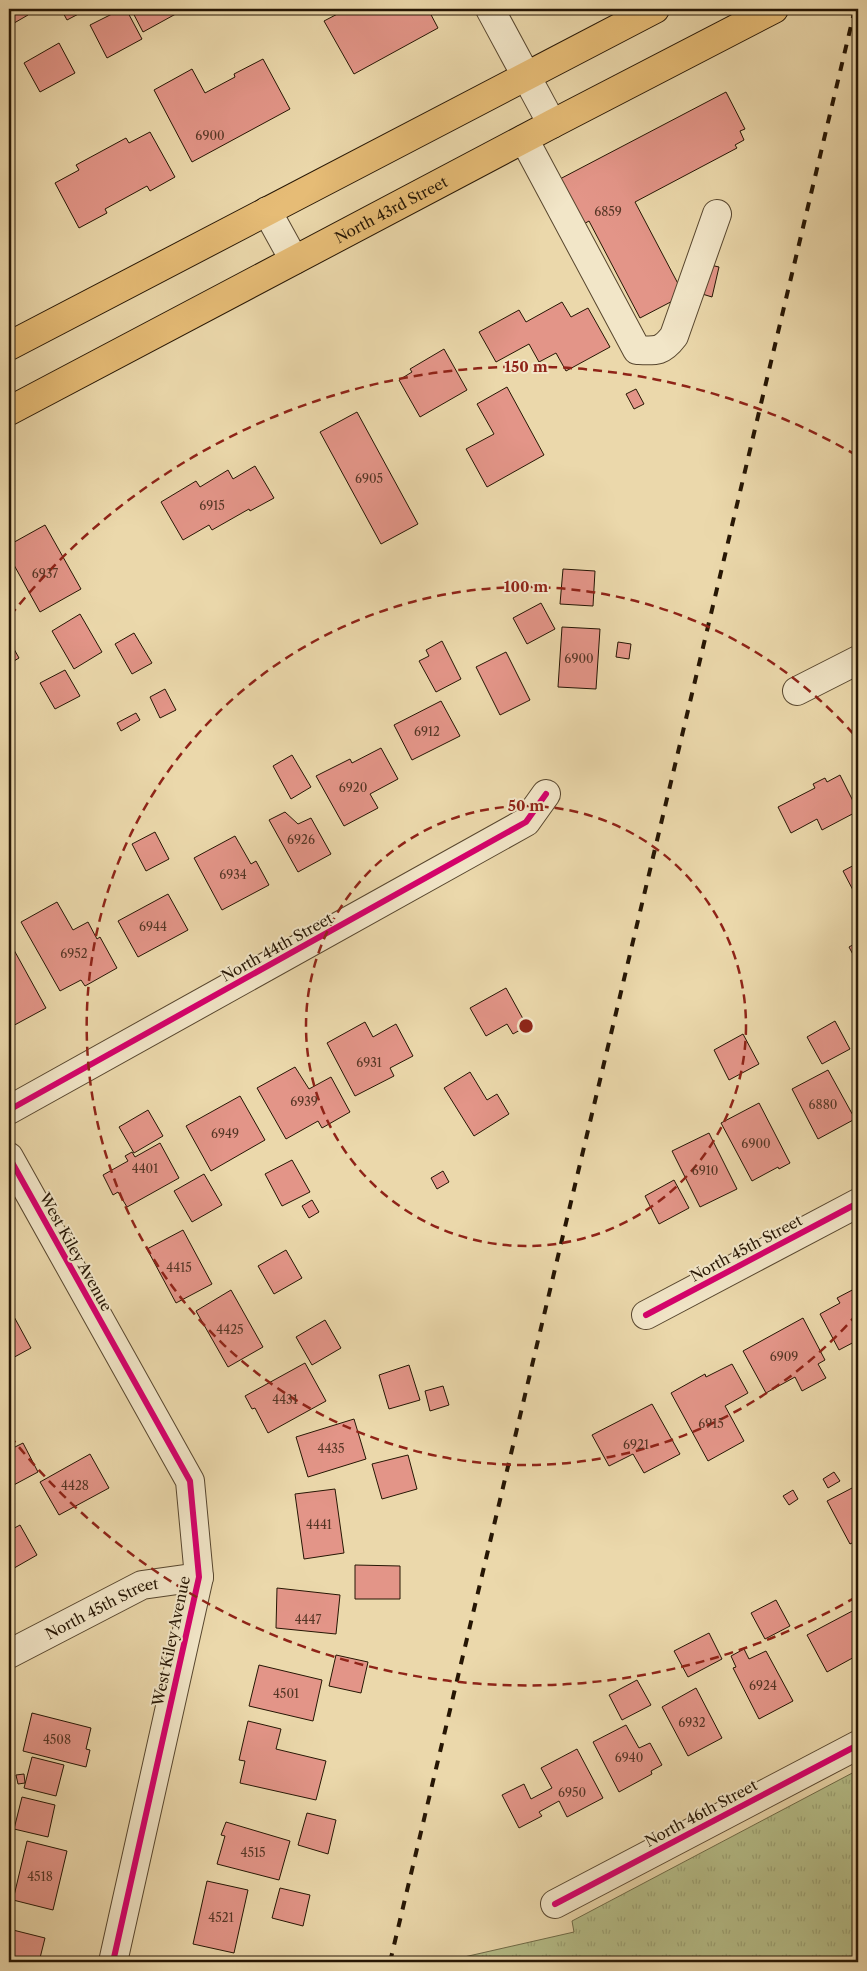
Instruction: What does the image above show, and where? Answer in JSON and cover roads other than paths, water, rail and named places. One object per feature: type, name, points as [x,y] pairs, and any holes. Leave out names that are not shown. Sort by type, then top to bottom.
[{"type":"main road","points":[[9,346],[655,9]]},
{"type":"main road","name":"North 43rd Street","points":[[9,411],[774,9]]},
{"type":"street","points":[[490,9],[552,124]]},
{"type":"street","points":[[524,139],[637,350],[653,351],[666,347],[674,336],[717,214]]},
{"type":"street","points":[[267,211],[294,260]]},
{"type":"street","points":[[797,691],[858,660]]},
{"type":"street","name":"North 44th Street","points":[[9,1110],[526,822],[546,794]]},
{"type":"street","name":"West Kiley Avenue","points":[[9,1157],[190,1481],[199,1577],[113,1962]]},
{"type":"street","name":"North 45th Street","points":[[646,1315],[858,1204]]},
{"type":"street","name":"North 45th Street","points":[[9,1654],[142,1585],[199,1577]]},
{"type":"street","name":"North 46th Street","points":[[555,1904],[858,1745]]},
{"type":"railway","points":[[390,1962],[855,9]]}]
